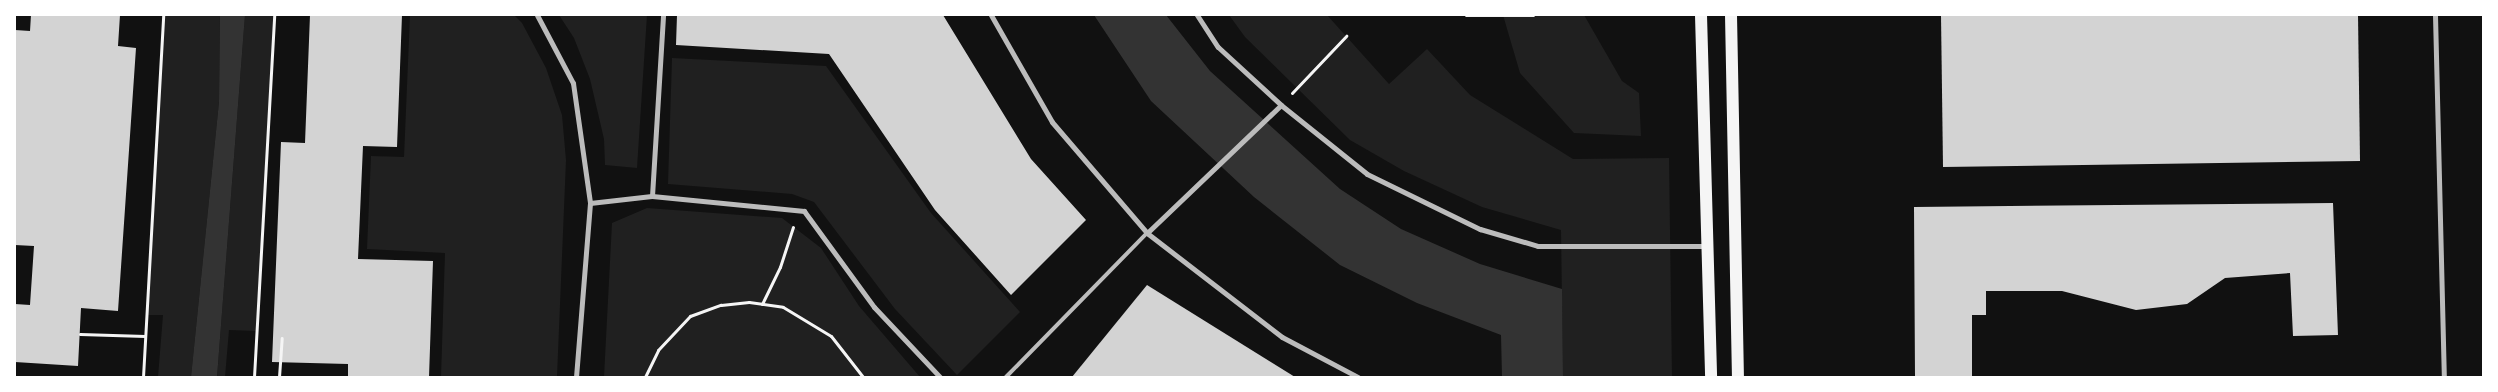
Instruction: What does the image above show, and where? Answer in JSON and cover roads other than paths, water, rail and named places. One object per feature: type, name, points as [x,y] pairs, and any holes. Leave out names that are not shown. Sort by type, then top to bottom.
[{"type":"main road","points":[[1701,15],[1709,246],[1711,377]]},
{"type":"main road","points":[[1731,15],[1738,377]]},
{"type":"street","points":[[537,15],[573,83],[590,203],[576,377]]},
{"type":"street","points":[[652,196],[663,15]]},
{"type":"street","points":[[991,15],[1052,122],[1147,233],[1282,338],[1358,377]]},
{"type":"street","points":[[1197,15],[1218,47],[1281,105],[1367,174],[1480,230],[1538,246],[1709,246]]},
{"type":"street","points":[[2436,15],[2444,377]]},
{"type":"street","points":[[1147,233],[1281,105]]},
{"type":"street","points":[[590,203],[652,196],[804,210],[874,307],[940,377]]},
{"type":"lane","points":[[1006,377],[1147,233]]}]
